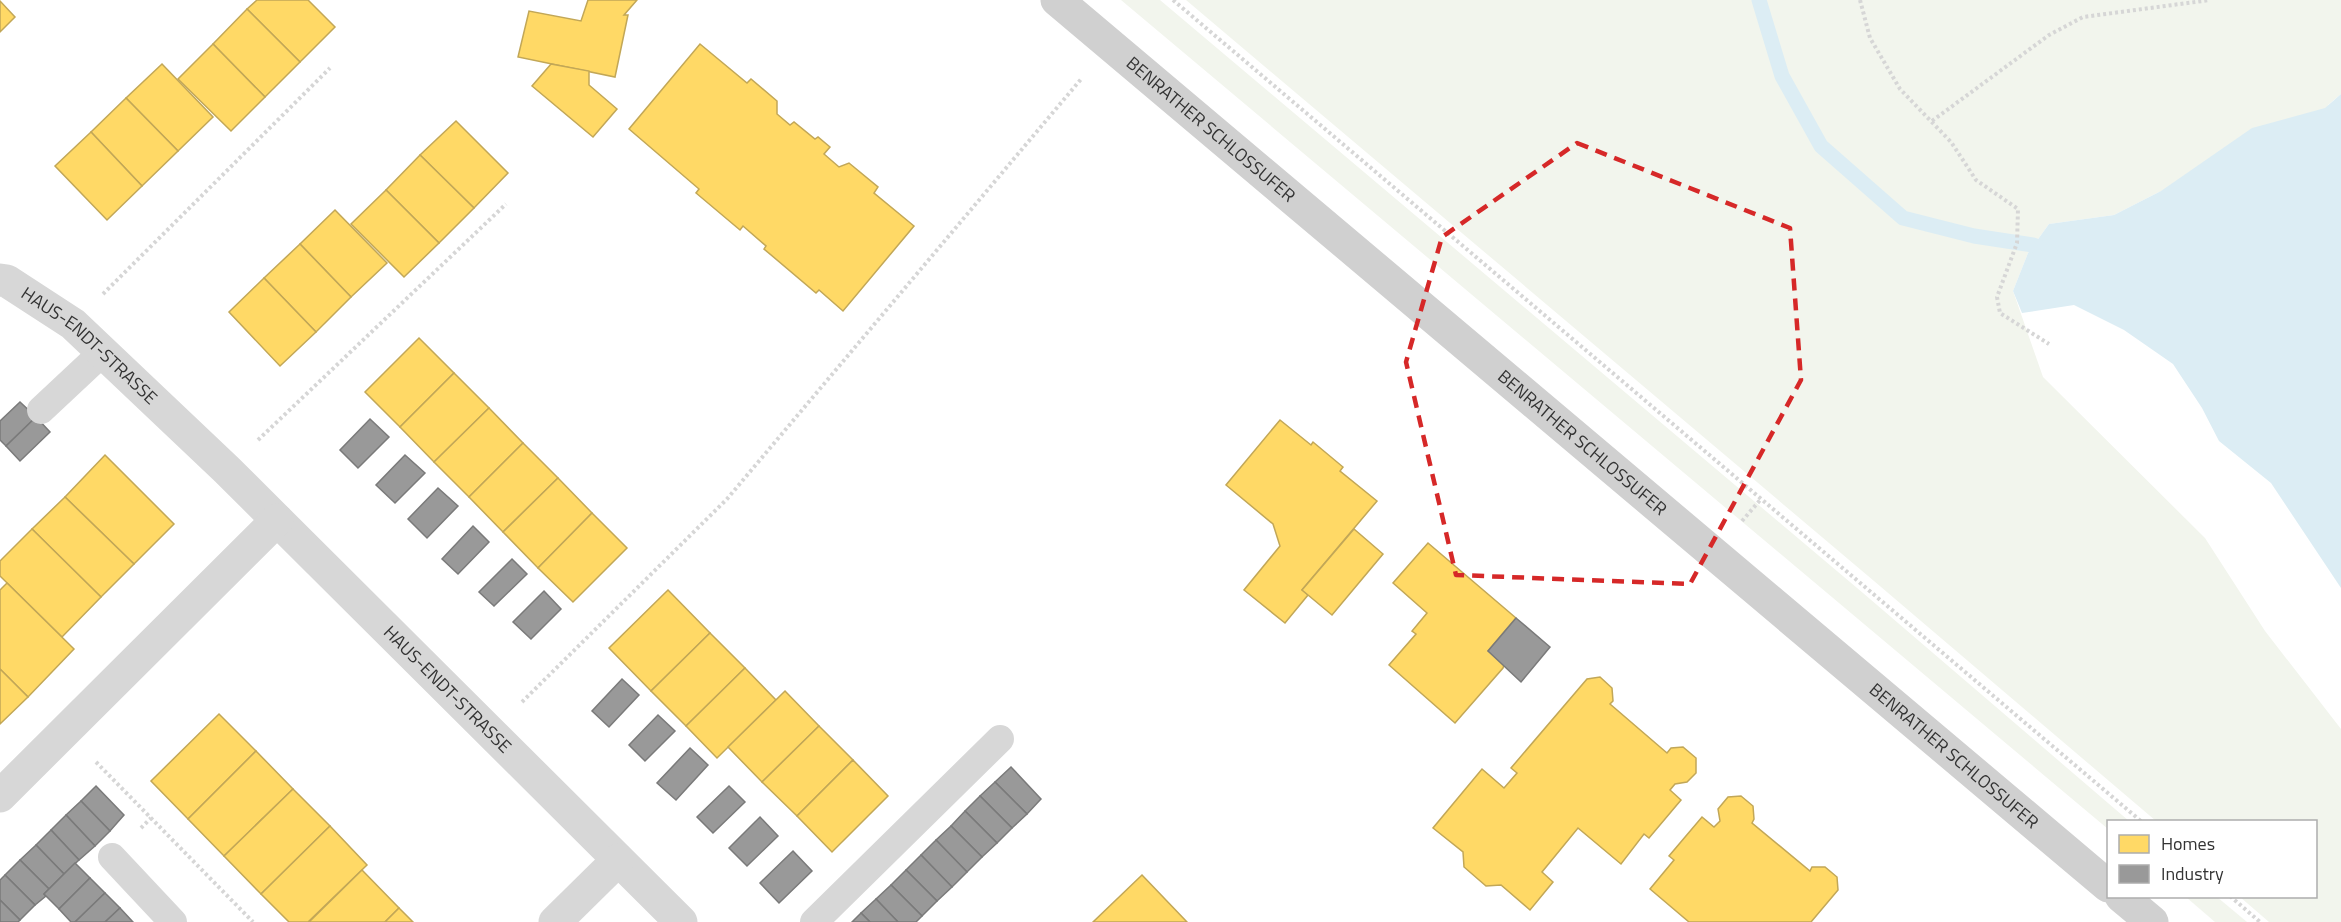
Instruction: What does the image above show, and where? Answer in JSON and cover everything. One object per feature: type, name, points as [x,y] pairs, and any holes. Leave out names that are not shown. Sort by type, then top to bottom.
[{"type":"street","name":"BENRATHER SCHLOSSUFER","points":[[1057,0],[2107,884]]},
{"type":"street","name":"HAUS-ENDT-STRASSE","points":[[0,280],[7,281],[73,324],[103,352],[227,470],[681,922]]},
{"type":"street","points":[[0,796],[277,520]]},
{"type":"street","points":[[555,922],[618,860]]},
{"type":"street","points":[[2122,898],[2152,922]]},
{"type":"lane","points":[[41,410],[103,352]]},
{"type":"lane","points":[[814,922],[1000,739]]},
{"type":"lane","points":[[112,857],[173,922]]},
{"type":"path","points":[[1173,0],[2140,820]]},
{"type":"path","points":[[1860,0],[1870,38],[1900,89],[1951,142],[1976,180],[2018,209],[2017,243],[1997,297],[2000,313],[2049,344]]},
{"type":"path","points":[[1932,121],[2049,35],[2083,17],[2210,0]]},
{"type":"path","points":[[490,733],[727,499],[1110,46]]},
{"type":"path","points":[[73,324],[330,68]]},
{"type":"path","points":[[227,470],[506,204]]},
{"type":"path","points":[[66,731],[253,922]]},
{"type":"path","points":[[2231,898],[2260,922]]},
{"type":"highlighted area","points":[[1577,143],[1790,228],[1801,380],[1690,584],[1456,575],[1406,362],[1442,237]]},
{"type":"shaded area","points":[[1121,0],[1160,0],[1863,593],[2128,820],[2107,820],[2107,828]]},
{"type":"shaded area","points":[[1186,0],[2341,0],[2341,94],[2328,105],[2325,121],[2157,193],[2114,215],[2049,224],[2028,253],[2013,291],[2043,377],[2205,538],[2265,631],[2341,729],[2341,922],[2269,922],[2241,898],[2317,898],[2317,820],[2155,820]]},
{"type":"shaded area","points":[[2341,94],[2341,588],[2271,483],[2219,441],[2202,408],[2173,364],[2124,330],[2074,305],[2022,313],[2013,291],[2028,253],[2049,224],[2114,215],[2161,191],[2252,128],[2325,108]]},
{"type":"shaded area","points":[[2187,898],[2218,898],[2247,922],[2215,922]]},
{"type":"building: Homes","points":[[257,0],[308,0],[335,27],[300,62],[247,9]]},
{"type":"building: Homes","points":[[588,0],[637,0],[624,15],[628,15],[615,77],[518,57],[529,11],[581,21]]},
{"type":"building: Homes","points":[[0,1],[15,17],[0,32]]},
{"type":"building: Homes","points":[[247,9],[300,62],[265,97],[213,44]]},
{"type":"building: Homes","points":[[213,44],[265,97],[231,131],[178,79]]},
{"type":"building: Homes","points":[[700,44],[747,83],[751,79],[777,101],[777,114],[790,125],[794,122],[815,139],[818,137],[830,147],[824,154],[839,167],[849,163],[878,187],[874,193],[914,226],[843,311],[819,290],[816,293],[764,249],[766,246],[743,226],[740,230],[696,193],[699,189],[629,129]]},
{"type":"building: Homes","points":[[162,64],[213,117],[178,151],[126,98]]},
{"type":"building: Homes","points":[[551,64],[589,71],[589,85],[617,109],[593,137],[532,86]]},
{"type":"building: Homes","points":[[126,98],[178,151],[142,186],[91,132]]},
{"type":"building: Homes","points":[[456,121],[508,173],[474,208],[420,155]]},
{"type":"building: Homes","points":[[91,132],[142,186],[107,220],[55,166]]},
{"type":"building: Homes","points":[[420,155],[474,208],[439,243],[386,190]]},
{"type":"building: Homes","points":[[386,190],[439,243],[404,277],[351,224]]},
{"type":"building: Homes","points":[[335,210],[387,263],[351,297],[300,244]]},
{"type":"building: Homes","points":[[300,244],[351,297],[316,332],[264,278]]},
{"type":"building: Homes","points":[[264,278],[316,332],[280,366],[229,312]]},
{"type":"building: Homes","points":[[419,338],[454,373],[400,427],[365,392]]},
{"type":"building: Homes","points":[[454,373],[489,408],[434,462],[400,427]]},
{"type":"building: Homes","points":[[489,408],[523,443],[469,497],[434,462]]},
{"type":"building: Homes","points":[[1280,420],[1311,445],[1313,442],[1343,467],[1340,471],[1377,501],[1302,590],[1308,595],[1285,623],[1244,590],[1280,546],[1273,524],[1226,485]]},
{"type":"building: Homes","points":[[523,443],[558,478],[503,532],[469,497]]},
{"type":"building: Homes","points":[[105,455],[174,524],[134,564],[65,497]]},
{"type":"building: Homes","points":[[558,478],[592,513],[538,568],[503,532]]},
{"type":"building: Homes","points":[[65,497],[134,564],[101,597],[32,529]]},
{"type":"building: Homes","points":[[592,513],[627,548],[573,602],[538,568]]},
{"type":"building: Homes","points":[[32,529],[101,597],[62,637],[0,576],[0,561]]},
{"type":"building: Homes","points":[[1354,529],[1383,554],[1332,615],[1302,590]]},
{"type":"building: Homes","points":[[1428,543],[1516,618],[1488,651],[1504,665],[1503,668],[1455,723],[1389,665],[1416,634],[1412,631],[1427,613],[1393,583]]},
{"type":"building: Homes","points":[[7,583],[74,649],[28,697],[0,669],[0,590]]},
{"type":"building: Homes","points":[[668,590],[710,633],[651,691],[609,648]]},
{"type":"building: Homes","points":[[710,633],[745,668],[686,726],[651,691]]},
{"type":"building: Homes","points":[[745,668],[776,700],[717,758],[686,726]]},
{"type":"building: Homes","points":[[0,669],[28,697],[0,724]]},
{"type":"building: Homes","points":[[1600,677],[1612,688],[1613,701],[1610,704],[1667,753],[1671,748],[1683,747],[1696,758],[1696,773],[1687,782],[1675,784],[1670,790],[1681,800],[1649,838],[1644,834],[1621,864],[1578,828],[1542,872],[1553,882],[1530,910],[1501,885],[1486,886],[1464,867],[1463,852],[1433,828],[1482,769],[1504,788],[1517,773],[1511,768],[1587,679]]},
{"type":"building: Homes","points":[[785,691],[819,726],[762,782],[728,747]]},
{"type":"building: Homes","points":[[219,714],[256,751],[188,819],[151,781]]},
{"type":"building: Homes","points":[[819,726],[853,760],[797,816],[762,782]]},
{"type":"building: Homes","points":[[256,751],[293,789],[224,856],[188,819]]},
{"type":"building: Homes","points":[[853,760],[888,796],[832,852],[797,816]]},
{"type":"building: Homes","points":[[293,789],[330,826],[261,894],[224,856]]},
{"type":"building: Homes","points":[[1741,796],[1753,806],[1752,823],[1810,871],[1812,867],[1825,867],[1837,877],[1838,890],[1811,922],[1689,922],[1650,889],[1674,860],[1669,856],[1702,817],[1714,827],[1720,821],[1718,809],[1728,797]]},
{"type":"building: Homes","points":[[330,826],[367,865],[308,922],[289,922],[261,894]]},
{"type":"building: Homes","points":[[362,870],[399,908],[385,922],[309,922]]},
{"type":"building: Homes","points":[[1142,875],[1187,922],[1093,922]]},
{"type":"building: Homes","points":[[399,908],[413,922],[385,922]]},
{"type":"building: Industry","points":[[20,402],[36,417],[6,446],[0,440],[0,421]]},
{"type":"building: Industry","points":[[36,417],[50,432],[20,461],[6,446]]},
{"type":"building: Industry","points":[[370,419],[389,437],[358,468],[340,450]]},
{"type":"building: Industry","points":[[405,455],[425,473],[395,503],[376,485]]},
{"type":"building: Industry","points":[[438,488],[458,506],[427,538],[408,519]]},
{"type":"building: Industry","points":[[473,526],[489,542],[458,574],[442,559]]},
{"type":"building: Industry","points":[[512,559],[527,574],[494,606],[479,592]]},
{"type":"building: Industry","points":[[544,591],[561,609],[531,639],[513,622]]},
{"type":"building: Industry","points":[[1516,618],[1550,647],[1521,682],[1488,651]]},
{"type":"building: Industry","points":[[622,679],[639,695],[609,727],[592,711]]},
{"type":"building: Industry","points":[[658,715],[675,731],[645,761],[629,745]]},
{"type":"building: Industry","points":[[690,748],[708,765],[676,800],[657,783]]},
{"type":"building: Industry","points":[[1011,767],[1041,799],[1027,814],[995,782]]},
{"type":"building: Industry","points":[[995,782],[1027,814],[1012,828],[980,796]]},
{"type":"building: Industry","points":[[96,786],[124,815],[110,831],[81,801]]},
{"type":"building: Industry","points":[[729,786],[745,802],[713,833],[697,817]]},
{"type":"building: Industry","points":[[980,796],[1012,828],[997,843],[965,811]]},
{"type":"building: Industry","points":[[81,801],[110,831],[95,846],[66,815]]},
{"type":"building: Industry","points":[[965,811],[997,843],[982,857],[951,826]]},
{"type":"building: Industry","points":[[66,815],[95,846],[79,860],[51,830]]},
{"type":"building: Industry","points":[[760,817],[778,836],[747,866],[729,848]]},
{"type":"building: Industry","points":[[951,826],[982,857],[967,872],[936,840]]},
{"type":"building: Industry","points":[[51,830],[79,860],[64,874],[36,845]]},
{"type":"building: Industry","points":[[936,840],[967,872],[952,887],[921,855]]},
{"type":"building: Industry","points":[[36,845],[64,874],[49,889],[20,860]]},
{"type":"building: Industry","points":[[793,851],[812,871],[779,903],[760,883]]},
{"type":"building: Industry","points":[[921,855],[952,887],[937,901],[906,870]]},
{"type":"building: Industry","points":[[20,860],[49,889],[44,894],[46,896],[35,905],[5,875]]},
{"type":"building: Industry","points":[[75,863],[90,878],[59,909],[44,894]]},
{"type":"building: Industry","points":[[906,870],[937,901],[922,916],[891,885]]},
{"type":"building: Industry","points":[[5,875],[35,905],[20,920],[0,900],[0,880]]},
{"type":"building: Industry","points":[[90,878],[105,893],[75,922],[71,922],[59,909]]},
{"type":"building: Industry","points":[[891,885],[922,916],[916,922],[898,922],[876,899]]},
{"type":"building: Industry","points":[[105,893],[120,908],[105,922],[75,922]]},
{"type":"building: Industry","points":[[876,899],[898,922],[870,922],[861,913]]},
{"type":"building: Industry","points":[[0,900],[20,920],[18,922],[0,922]]},
{"type":"building: Industry","points":[[120,908],[133,922],[105,922]]},
{"type":"building: Industry","points":[[861,913],[870,922],[852,922]]},
{"type":"waterway","points":[[1759,0],[1782,76],[1821,146],[1903,218],[1974,236],[2033,245],[2050,252]]}]
